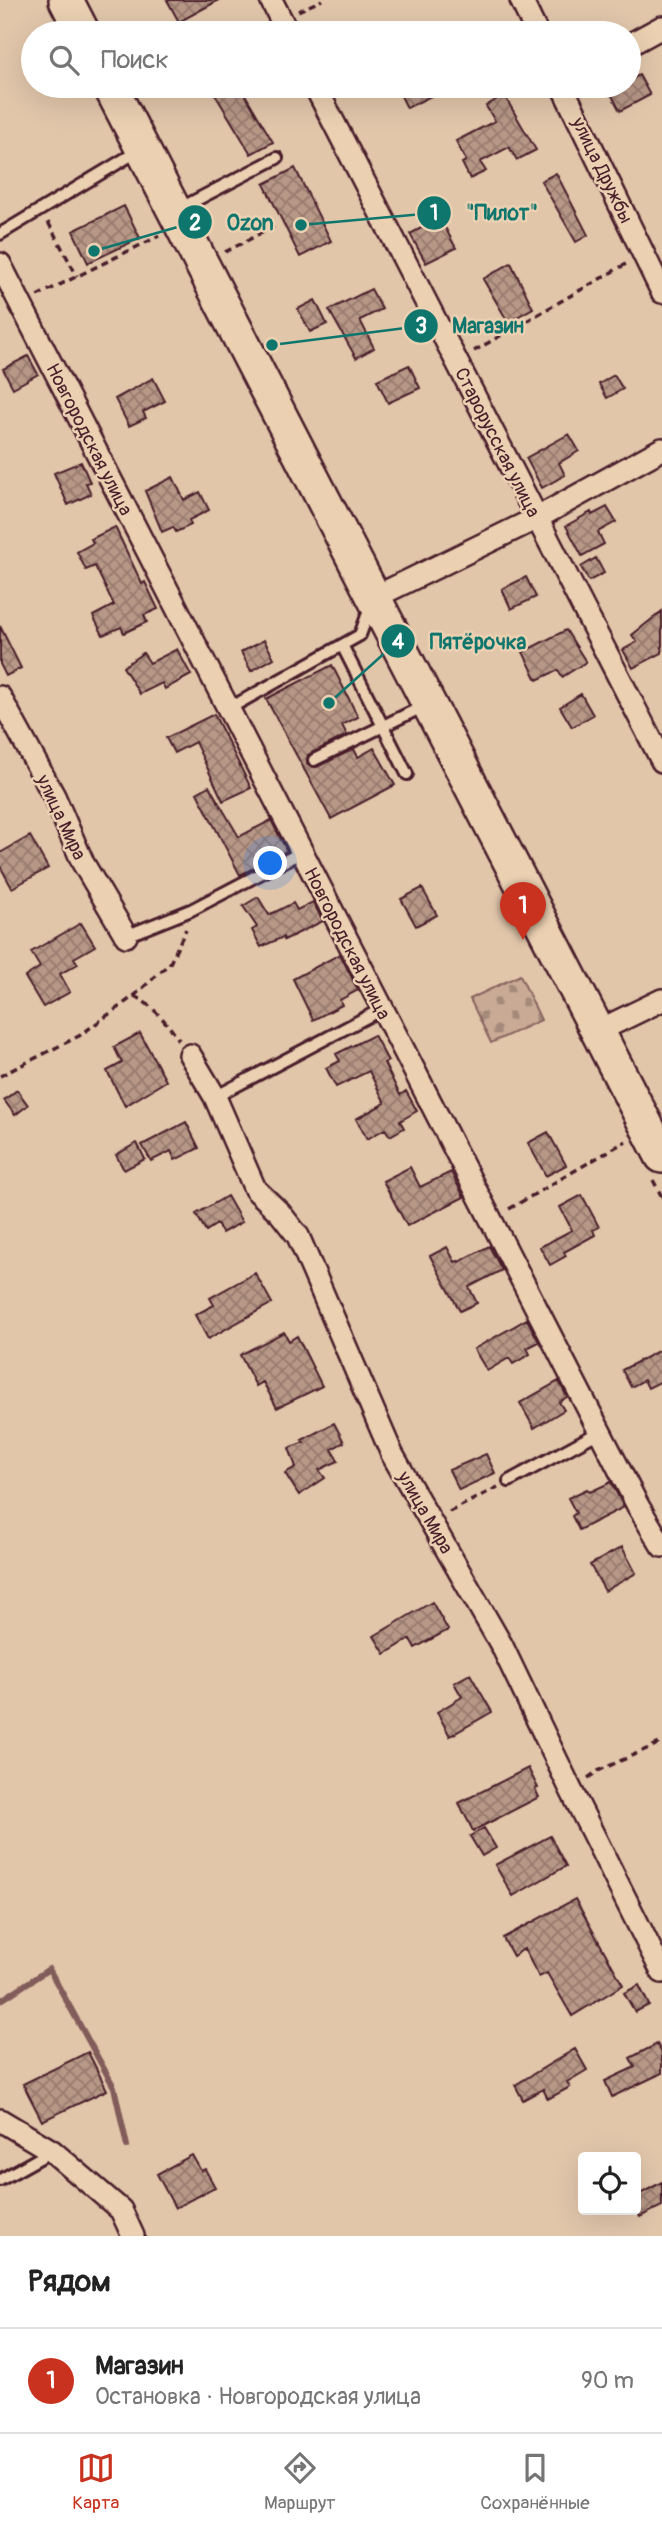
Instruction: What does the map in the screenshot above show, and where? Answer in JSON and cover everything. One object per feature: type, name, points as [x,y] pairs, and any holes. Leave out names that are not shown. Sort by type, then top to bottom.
[{"type":"main road","points":[[66,0],[77,21]]},
{"type":"main road","points":[[116,98],[142,148],[169,222],[373,598],[662,1156]]},
{"type":"street","points":[[271,0],[282,21]]},
{"type":"street","points":[[521,0],[531,21]]},
{"type":"street","points":[[641,38],[662,27]]},
{"type":"street","name":"Старорусская улица","points":[[321,98],[662,761]]},
{"type":"street","name":"улица Дружбы","points":[[568,98],[662,292]]},
{"type":"street","name":"Новгородская улица","points":[[0,264],[638,1506],[662,1546]]},
{"type":"street","points":[[373,598],[537,518],[662,449]]},
{"type":"street","name":"улица Мира","points":[[0,696],[54,796],[83,863],[126,936]]},
{"type":"street","points":[[598,1031],[662,1000]]},
{"type":"street","name":"улица Мира","points":[[190,1055],[215,1097],[255,1189],[280,1213],[298,1236],[392,1454],[502,1646],[662,1972]]},
{"type":"street","points":[[0,2120],[52,2151],[121,2210],[133,2236]]},
{"type":"lane","points":[[0,234],[142,148]]},
{"type":"lane","points":[[169,222],[277,158]]},
{"type":"lane","points":[[228,709],[360,635],[373,598]]},
{"type":"lane","points":[[342,645],[407,774]]},
{"type":"lane","points":[[314,760],[428,704]]},
{"type":"lane","points":[[126,936],[191,910],[302,852]]},
{"type":"lane","points":[[215,1097],[382,1009]]},
{"type":"lane","points":[[509,1481],[601,1431]]},
{"type":"lane","points":[[0,2180],[52,2151]]},
{"type":"path","points":[[41,209],[77,276]]},
{"type":"path","points":[[21,304],[77,276],[169,222]]},
{"type":"path","points":[[223,253],[277,225]]},
{"type":"path","points":[[456,361],[643,255]]},
{"type":"path","points":[[0,1076],[79,1036],[134,996],[170,963],[188,925]]},
{"type":"path","points":[[134,996],[145,1001],[167,1023],[190,1055]]},
{"type":"path","points":[[491,1219],[631,1138]]},
{"type":"path","points":[[432,1521],[509,1481]]},
{"type":"path","points":[[571,1790],[598,1771],[662,1742]]},
{"type":"green space","points":[[520,975],[541,1020],[491,1043],[470,999]]},
{"type":"building","points":[[167,0],[219,0],[181,21]]},
{"type":"building","points":[[641,79],[650,95],[620,111],[613,98],[641,98]]},
{"type":"building","points":[[217,98],[247,98],[273,142],[251,154]]},
{"type":"building","points":[[402,98],[427,98],[407,108]]},
{"type":"building","points":[[499,98],[506,98],[536,150],[517,160],[509,147],[480,162],[486,171],[470,179],[462,163],[466,161],[456,141],[495,121],[486,106]]},
{"type":"building","points":[[295,168],[331,241],[300,257],[264,184]]},
{"type":"building","points":[[556,173],[588,235],[576,242],[541,181]]},
{"type":"building","points":[[124,206],[140,238],[88,263],[73,231]]},
{"type":"building","points":[[440,218],[456,248],[426,263],[410,234]]},
{"type":"building","points":[[511,263],[533,308],[508,322],[483,279]]},
{"type":"building","points":[[371,289],[382,309],[360,320],[374,348],[356,358],[329,310]]},
{"type":"building","points":[[315,300],[327,324],[310,332],[298,309]]},
{"type":"building","points":[[28,356],[38,374],[13,388],[3,369]]},
{"type":"building","points":[[409,365],[420,388],[388,403],[377,380]]},
{"type":"building","points":[[614,375],[623,389],[607,398],[599,384]]},
{"type":"building","points":[[153,378],[165,401],[143,412],[146,418],[129,426],[115,399]]},
{"type":"building","points":[[569,434],[579,451],[559,463],[565,475],[542,488],[526,458]]},
{"type":"building","points":[[81,462],[90,482],[86,483],[91,494],[68,505],[54,473]]},
{"type":"building","points":[[173,477],[184,500],[200,492],[209,510],[189,520],[191,525],[176,532],[173,527],[162,532],[145,491]]},
{"type":"building","points":[[607,507],[616,522],[598,532],[604,544],[582,556],[566,526],[591,512],[592,515]]},
{"type":"building","points":[[115,527],[142,584],[145,582],[158,609],[144,615],[147,622],[124,633],[121,627],[103,635],[93,616],[114,605],[95,566],[86,570],[77,552],[93,543],[91,539]]},
{"type":"building","points":[[596,558],[604,573],[589,581],[581,567]]},
{"type":"building","points":[[526,577],[536,597],[511,609],[502,589]]},
{"type":"building","points":[[662,611],[662,653],[633,668],[623,650],[637,642],[632,635]]},
{"type":"building","points":[[0,626],[21,668],[6,676],[0,664]]},
{"type":"building","points":[[566,630],[586,662],[562,677],[558,670],[537,680],[523,652]]},
{"type":"building","points":[[264,640],[274,658],[251,671],[241,652]]},
{"type":"building","points":[[177,649],[191,675],[165,689],[162,683],[140,694],[123,667],[143,653],[150,663]]},
{"type":"building","points":[[332,665],[358,717],[342,725],[347,735],[308,755],[307,764],[317,767],[354,749],[358,757],[374,748],[395,785],[331,819],[266,699]]},
{"type":"building","points":[[581,694],[593,715],[572,727],[560,707]]},
{"type":"building","points":[[214,714],[251,788],[223,801],[195,742],[174,753],[166,738]]},
{"type":"building","points":[[209,786],[239,837],[271,820],[287,851],[240,875],[197,793]]},
{"type":"building","points":[[30,836],[48,868],[12,888],[0,866],[0,853]]},
{"type":"building","points":[[422,888],[437,915],[416,926],[401,899]]},
{"type":"building","points":[[258,897],[269,915],[293,903],[297,910],[313,902],[323,921],[284,940],[283,937],[261,947],[252,930],[257,927],[243,906]]},
{"type":"building","points":[[81,923],[95,946],[74,958],[78,964],[60,974],[70,992],[43,1007],[25,977],[40,967],[31,952]]},
{"type":"building","points":[[340,954],[358,990],[340,1000],[342,1005],[313,1020],[293,979]]},
{"type":"building","points":[[140,1033],[166,1081],[125,1106],[107,1071],[122,1063],[114,1047]]},
{"type":"building","points":[[374,1035],[388,1061],[384,1063],[400,1095],[406,1091],[417,1111],[400,1121],[404,1128],[390,1136],[385,1129],[367,1139],[356,1119],[385,1103],[369,1071],[336,1087],[326,1068],[340,1061],[336,1054]]},
{"type":"building","points":[[17,1090],[28,1105],[15,1115],[4,1100]]},
{"type":"building","points":[[186,1122],[199,1148],[175,1160],[171,1151],[151,1161],[142,1145]]},
{"type":"building","points":[[548,1132],[566,1165],[546,1176],[528,1143]]},
{"type":"building","points":[[137,1143],[145,1159],[124,1170],[116,1155]]},
{"type":"building","points":[[410,1167],[420,1187],[451,1172],[464,1197],[407,1226],[383,1181]]},
{"type":"building","points":[[582,1195],[599,1227],[593,1230],[595,1235],[564,1252],[566,1256],[550,1265],[540,1247],[572,1230],[560,1207]]},
{"type":"building","points":[[227,1196],[242,1222],[222,1233],[217,1224],[206,1231],[196,1214]]},
{"type":"building","points":[[489,1246],[502,1270],[469,1287],[477,1303],[460,1311],[430,1256],[447,1247],[455,1262],[459,1262]]},
{"type":"building","points":[[255,1273],[272,1303],[208,1339],[195,1315],[214,1305],[210,1298]]},
{"type":"building","points":[[527,1319],[539,1342],[527,1348],[530,1354],[513,1364],[509,1358],[487,1371],[474,1349]]},
{"type":"building","points":[[284,1332],[289,1341],[297,1336],[322,1386],[277,1408],[263,1382],[256,1386],[240,1355]]},
{"type":"building","points":[[662,1349],[662,1381],[648,1388],[644,1380],[631,1387],[622,1370]]},
{"type":"building","points":[[559,1381],[567,1397],[559,1402],[564,1410],[534,1428],[520,1403]]},
{"type":"building","points":[[334,1423],[344,1442],[332,1449],[338,1461],[319,1470],[325,1478],[299,1495],[285,1473],[296,1467],[289,1448]]},
{"type":"building","points":[[486,1454],[495,1473],[459,1490],[449,1470]]},
{"type":"building","points":[[611,1482],[624,1507],[579,1530],[572,1516],[576,1513],[568,1498]]},
{"type":"building","points":[[622,1547],[636,1573],[605,1591],[590,1565]]},
{"type":"building","points":[[432,1602],[448,1630],[415,1648],[410,1639],[385,1654],[374,1636]]},
{"type":"building","points":[[470,1674],[492,1712],[450,1736],[437,1712],[462,1697],[454,1683]]},
{"type":"building","points":[[528,1768],[538,1788],[535,1789],[539,1797],[473,1831],[459,1803]]},
{"type":"building","points":[[484,1828],[496,1848],[482,1856],[470,1836]]},
{"type":"building","points":[[550,1836],[566,1866],[513,1896],[495,1865]]},
{"type":"building","points":[[575,1899],[623,1985],[572,2016],[547,1973],[539,1977],[524,1949],[513,1956],[503,1938]]},
{"type":"building","points":[[639,1985],[649,2005],[635,2012],[624,1993]]},
{"type":"building","points":[[657,2044],[662,2053],[662,2073],[612,2097],[605,2081],[635,2067],[630,2058]]},
{"type":"building","points":[[575,2049],[587,2070],[567,2082],[570,2087],[548,2099],[543,2089],[523,2100],[515,2085]]},
{"type":"building","points":[[88,2052],[107,2090],[42,2121],[23,2084]]},
{"type":"building","points":[[192,2155],[201,2171],[205,2169],[215,2187],[175,2208],[157,2174]]},
{"type":"building","points":[[662,2182],[662,2206],[640,2217],[641,2193]]},
{"type":"waterway","points":[[0,2001],[49,1969],[114,2087],[127,2146]]},
{"type":"place","name":"\"Пилот\"","points":[[301,225]]},
{"type":"place","name":"Ozon","points":[[94,251]]},
{"type":"place","name":"Магазин","points":[[272,345]]},
{"type":"place","name":"Пятёрочка","points":[[329,703]]},
{"type":"place","name":"Магазин","points":[[523,940]]}]
